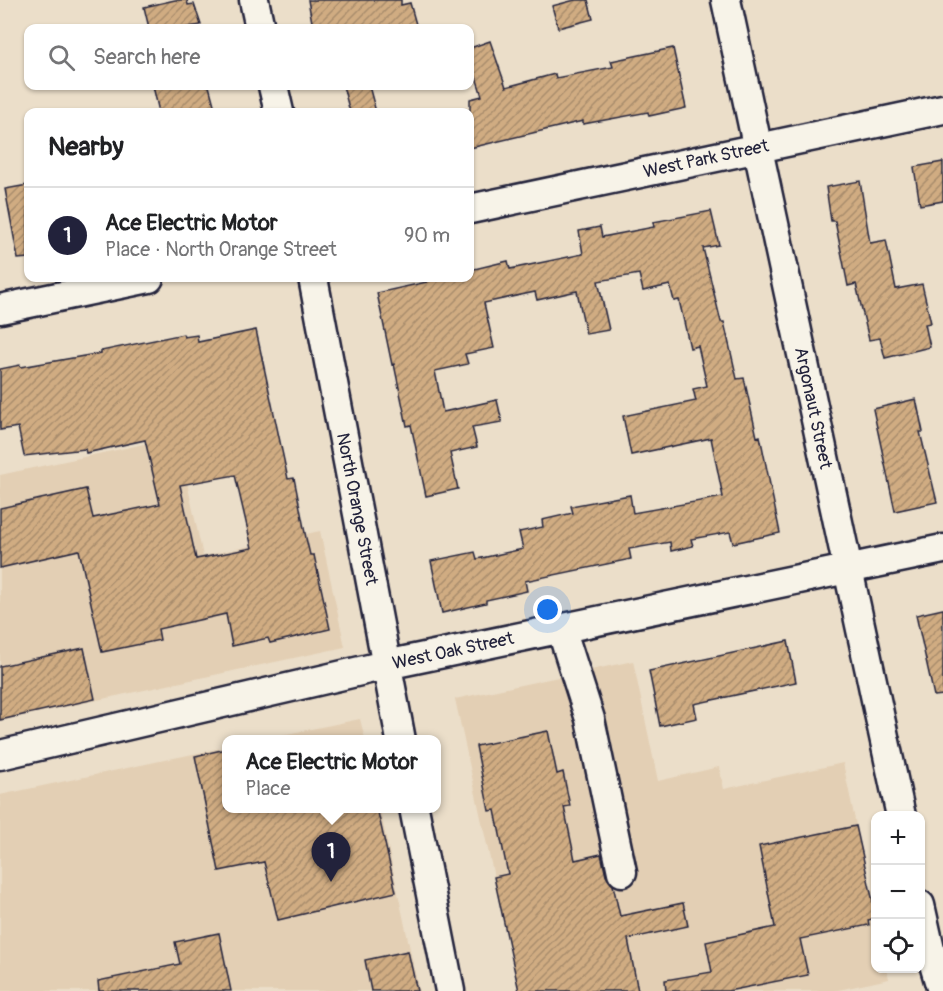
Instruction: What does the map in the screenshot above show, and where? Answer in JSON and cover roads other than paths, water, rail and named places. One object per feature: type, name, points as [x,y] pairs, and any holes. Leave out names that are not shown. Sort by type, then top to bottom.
[{"type":"street","points":[[254,0],[259,24]]},
{"type":"street","name":"Argonaut Street","points":[[726,0],[900,811]]},
{"type":"street","points":[[274,90],[278,108]]},
{"type":"street","name":"West Park Street","points":[[474,208],[943,109]]},
{"type":"street","points":[[0,309],[130,282]]},
{"type":"street","name":"North Orange Street","points":[[315,282],[400,735]]},
{"type":"street","name":"West Oak Street","points":[[0,755],[386,665],[943,549]]},
{"type":"street","points":[[561,628],[590,719],[622,872]]},
{"type":"street","points":[[415,813],[450,991]]},
{"type":"street","points":[[924,919],[942,991]]},
{"type":"place","name":"Ace Electric Motor","points":[[331,882]]}]
